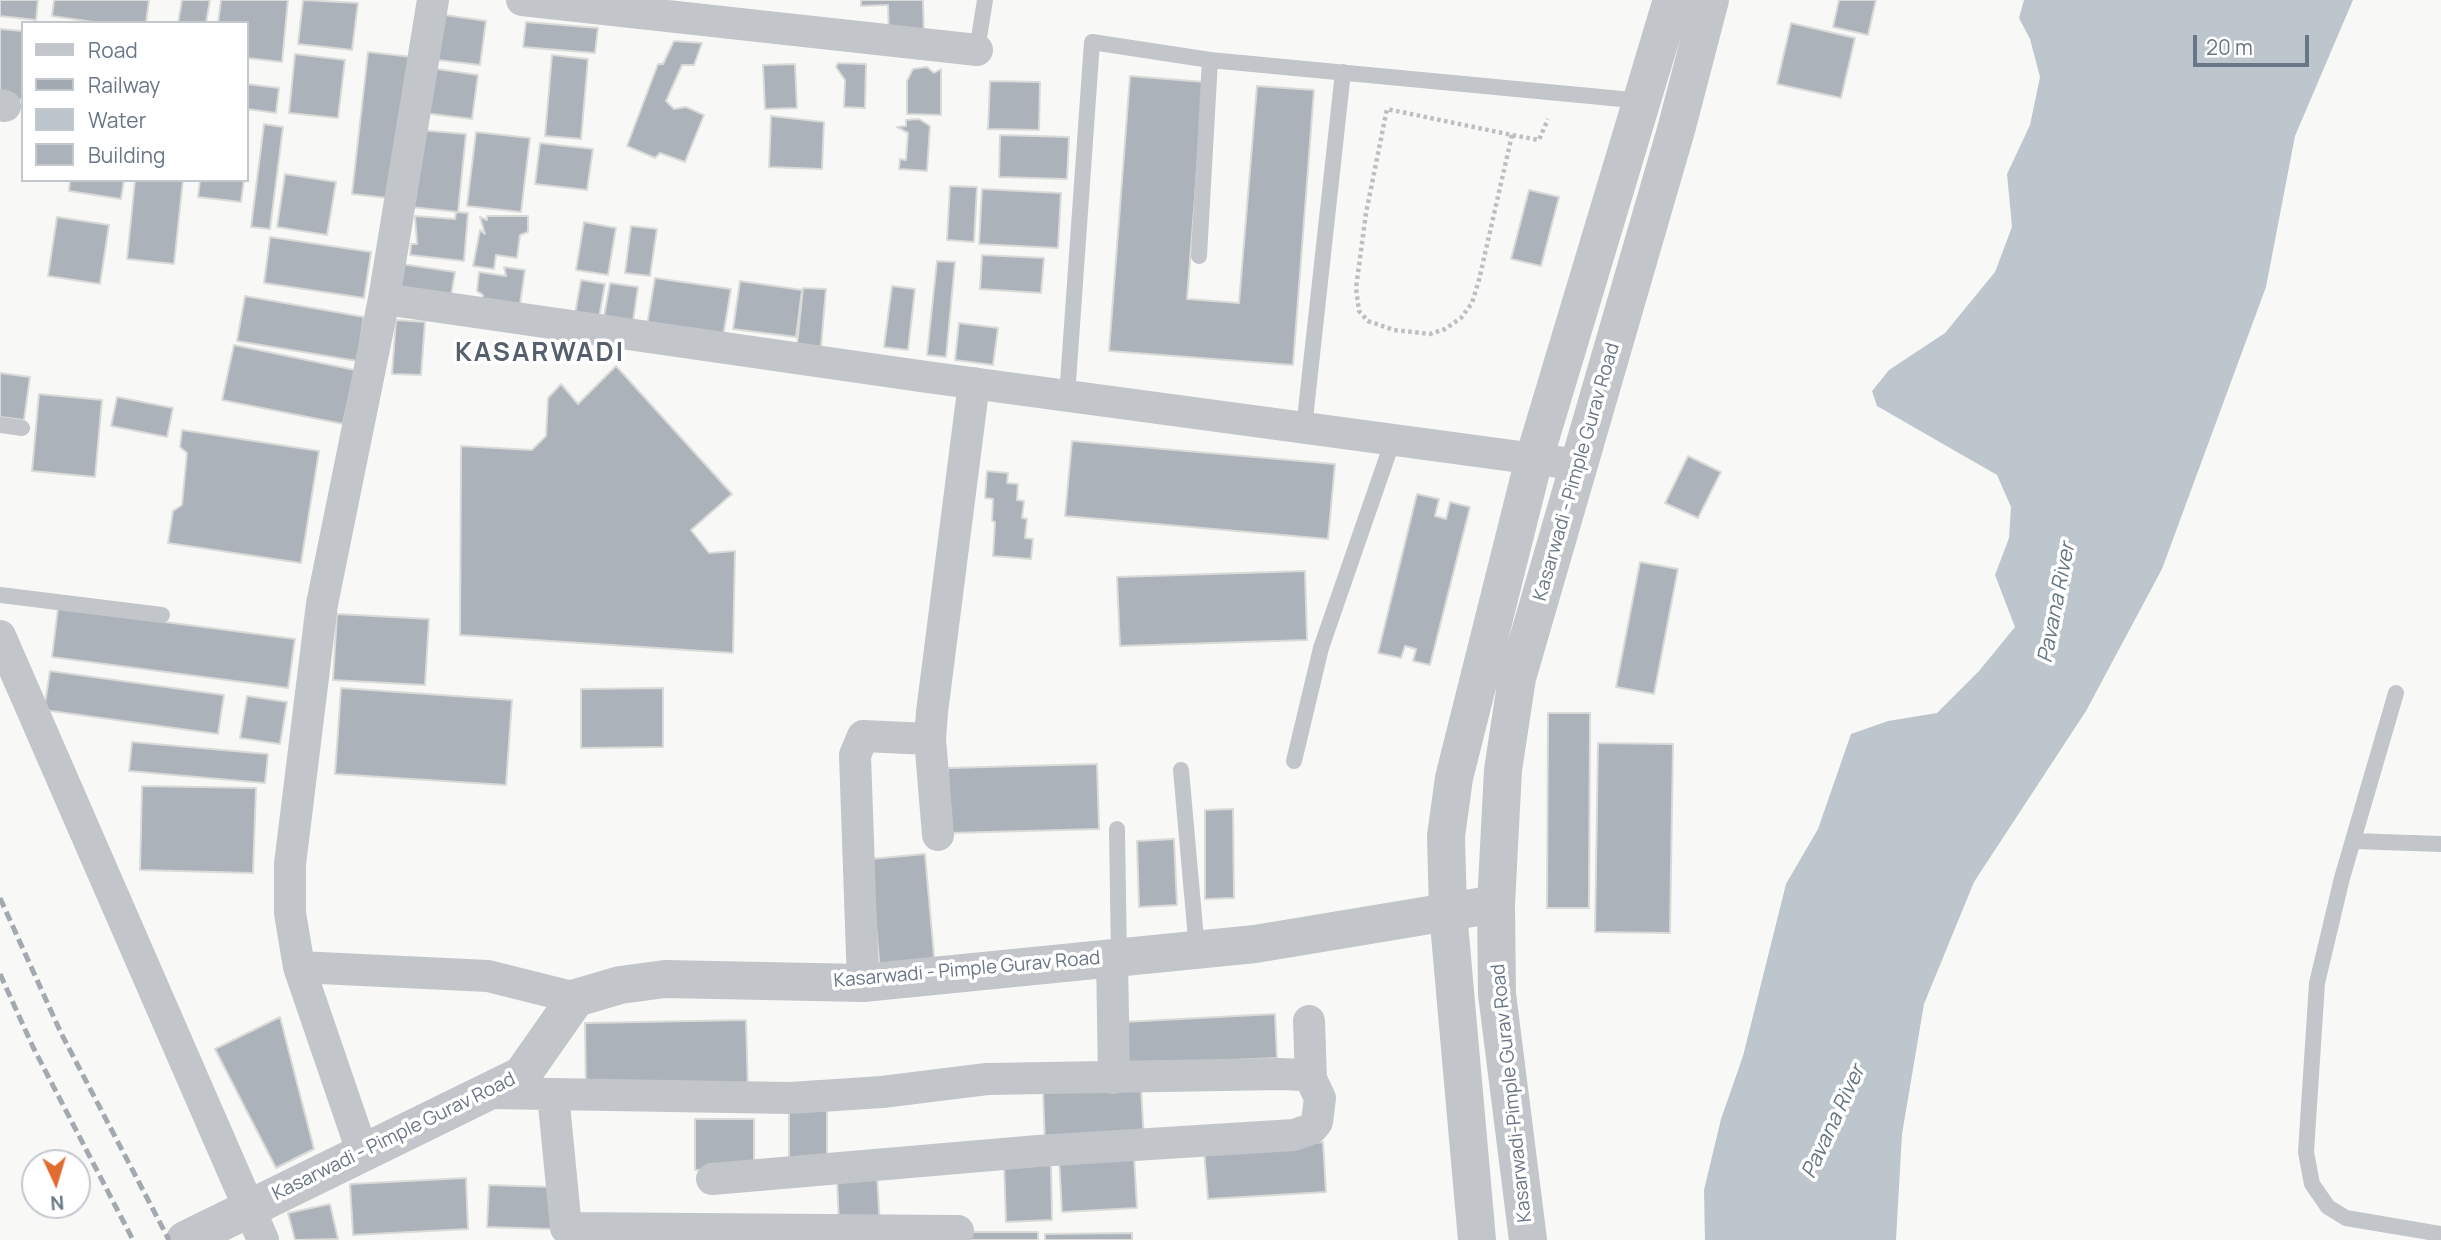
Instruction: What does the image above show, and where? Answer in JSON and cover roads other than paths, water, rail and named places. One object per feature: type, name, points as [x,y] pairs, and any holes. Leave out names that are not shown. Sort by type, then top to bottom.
[{"type":"street","points":[[363,1154],[299,967],[290,913],[290,864],[318,631],[384,299],[433,0]]},
{"type":"street","points":[[522,0],[977,50]]},
{"type":"street","points":[[1477,1240],[1448,912],[1446,836],[1454,778],[1534,459],[1672,0]]},
{"type":"street","name":"Kasarwadi - Pimple Gurav Road","points":[[185,1240],[255,1224],[363,1154],[522,1075],[576,998],[620,985],[665,979],[863,983],[1255,944],[1496,904],[1503,771],[1517,678],[1672,143],[1710,0]]},
{"type":"street","points":[[384,299],[1067,396],[1580,465]]},
{"type":"street","points":[[938,835],[930,739],[974,383]]},
{"type":"street","points":[[0,636],[255,1224]]},
{"type":"street","points":[[863,983],[855,755],[863,736],[930,739]]},
{"type":"street","name":"Kasarwadi-Pimple Gurav Road","points":[[1496,904],[1497,994],[1528,1240]]},
{"type":"street","points":[[1114,1078],[1115,958]]},
{"type":"street","points":[[299,967],[488,976],[576,998]]},
{"type":"street","points":[[712,1179],[1038,1151],[1294,1135],[1311,1129],[1317,1122],[1320,1098],[1311,1079],[1309,1021]]},
{"type":"street","points":[[490,1093],[790,1098],[882,1092],[987,1079],[1280,1073],[1303,1075],[1311,1079]]},
{"type":"street","points":[[553,1094],[566,1228],[958,1231]]},
{"type":"lane","points":[[977,50],[985,0]]},
{"type":"lane","points":[[1067,396],[1092,42],[1210,60],[1643,101]]},
{"type":"lane","points":[[1199,256],[1210,60]]},
{"type":"lane","points":[[1304,428],[1343,72]]},
{"type":"lane","points":[[0,425],[22,428]]},
{"type":"lane","points":[[1294,761],[1321,648],[1394,440]]},
{"type":"lane","points":[[0,595],[162,615]]},
{"type":"lane","points":[[2396,693],[2317,983],[2306,1152],[2312,1184],[2328,1207],[2346,1218],[2441,1234]]},
{"type":"lane","points":[[1181,770],[1197,950]]},
{"type":"lane","points":[[1115,958],[1118,829]]},
{"type":"lane","points":[[2354,841],[2441,844]]},
{"type":"water","name":"Pavana River","points":[[2024,0],[2353,0],[2295,136],[2266,287],[2162,569],[2086,711],[1974,882],[1924,1004],[1902,1134],[1896,1240],[1705,1240],[1704,1190],[1721,1119],[1743,1056],[1786,884],[1818,829],[1851,734],[1888,721],[1937,713],[1979,671],[2015,627],[1995,575],[2009,538],[2011,507],[1997,475],[1877,406],[1872,391],[1889,370],[1945,333],[1995,272],[2012,227],[2007,174],[2030,125],[2040,77],[2030,39],[2019,18]]},
{"type":"railway","points":[[0,898],[61,1033],[169,1240]]},
{"type":"railway","points":[[0,974],[33,1047],[133,1240]]},
{"type":"district","name":"KASARWADI","points":[[540,354]]}]
